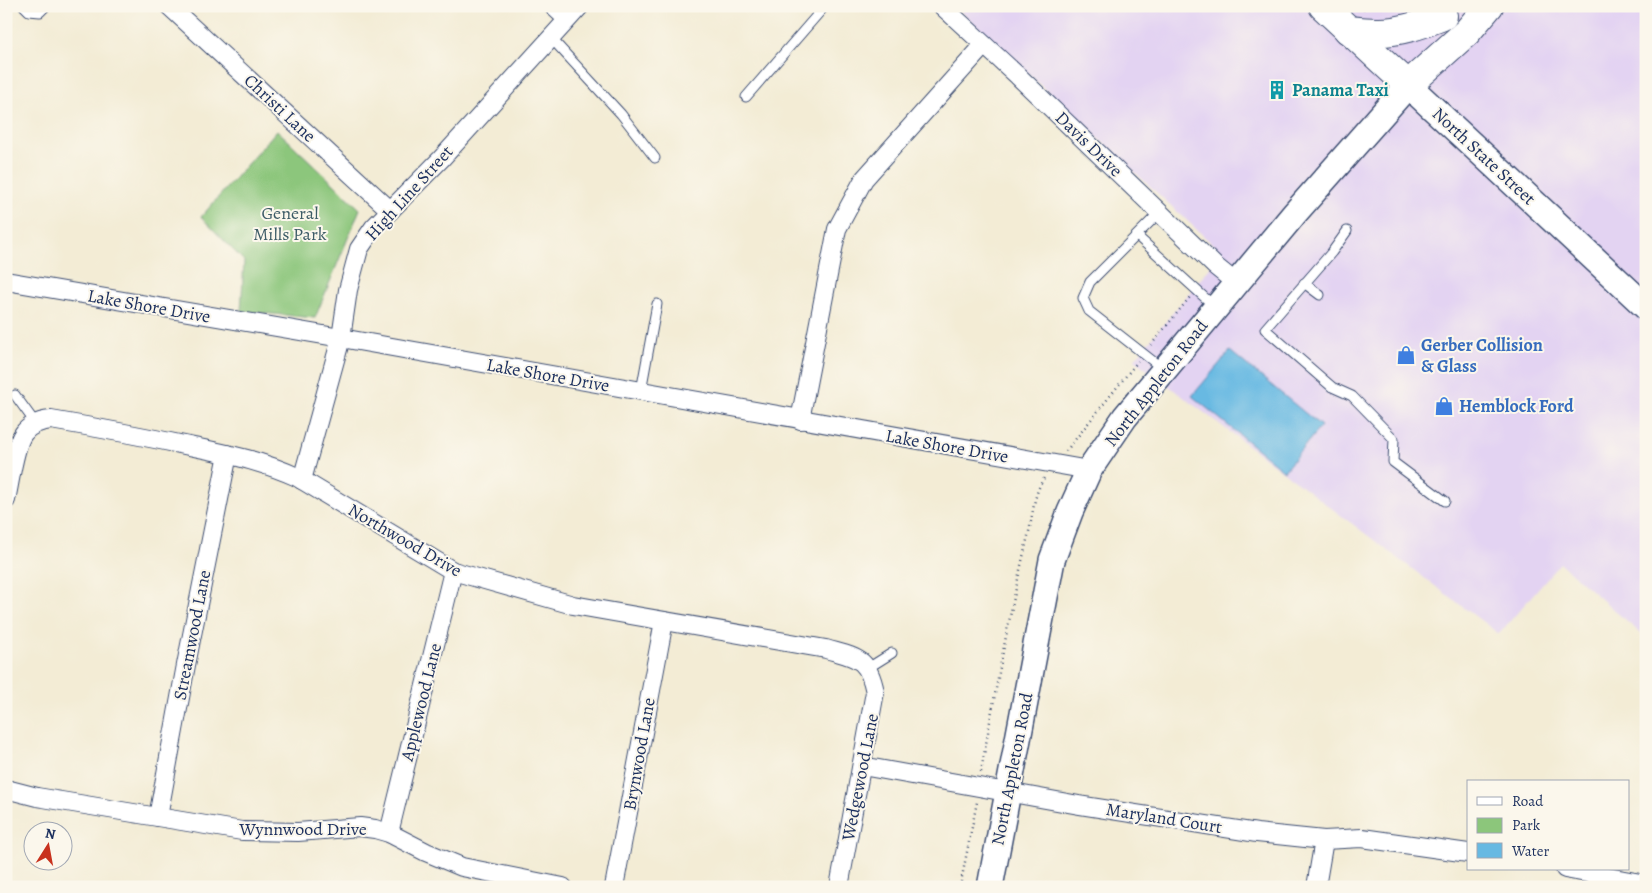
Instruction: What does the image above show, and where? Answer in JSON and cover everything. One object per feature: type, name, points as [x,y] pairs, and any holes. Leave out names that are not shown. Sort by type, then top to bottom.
[{"type":"main road","points":[[1408,85],[1468,32],[1489,6]]},
{"type":"main road","name":"North State Street","points":[[1325,7],[1359,15],[1408,85],[1646,307]]},
{"type":"main road","points":[[1408,85],[1447,11]]},
{"type":"main road","points":[[1359,15],[1378,33],[1420,25],[1447,11]]},
{"type":"main road","name":"North Appleton Road","points":[[990,887],[1052,560],[1070,512],[1089,470],[1125,417],[1163,369],[1295,213],[1408,85]]},
{"type":"street","name":"Christi Lane","points":[[169,6],[390,210]]},
{"type":"street","points":[[553,6],[567,19]]},
{"type":"street","name":"High Line Street","points":[[302,480],[341,338],[348,290],[359,249],[374,227],[440,159],[580,6]]},
{"type":"street","name":"Davis Drive","points":[[942,6],[1215,266],[1236,283]]},
{"type":"street","points":[[800,420],[837,229],[864,179],[984,45]]},
{"type":"street","name":"Lake Shore Drive","points":[[6,281],[1089,470]]},
{"type":"street","name":"Northwood Drive","points":[[36,424],[43,420],[51,420],[228,454],[273,466],[302,480],[453,571],[572,605],[826,649],[855,657],[868,668]]},
{"type":"street","points":[[6,500],[18,446],[24,433],[36,424]]},
{"type":"street","name":"Streamwood Lane","points":[[158,816],[228,454]]},
{"type":"street","name":"Applewood Lane","points":[[389,833],[453,571]]},
{"type":"street","name":"Brynwood Lane","points":[[614,887],[664,621]]},
{"type":"street","name":"Wedgewood Lane","points":[[839,887],[875,692],[872,675],[868,668]]},
{"type":"street","name":"Maryland Court","points":[[862,766],[1218,827],[1324,840],[1362,838],[1467,853]]},
{"type":"street","name":"Wynnwood Drive","points":[[6,789],[36,797],[242,831],[298,832],[360,827],[375,829],[389,833],[426,852],[462,867],[563,887]]},
{"type":"street","points":[[1316,887],[1324,840]]},
{"type":"street","points":[[1571,870],[1646,884]]},
{"type":"lane","points":[[24,6],[29,11],[40,12],[46,6]]},
{"type":"lane","points":[[746,96],[825,6]]},
{"type":"lane","points":[[551,38],[621,114],[655,158]]},
{"type":"lane","points":[[1160,212],[1090,282],[1084,298],[1089,311],[1163,369]]},
{"type":"lane","points":[[1346,231],[1332,252],[1266,329],[1332,387],[1352,396],[1394,439],[1393,462],[1445,501]]},
{"type":"lane","points":[[1137,236],[1216,307]]},
{"type":"lane","points":[[1304,283],[1320,295]]},
{"type":"lane","points":[[641,391],[657,304]]},
{"type":"lane","points":[[15,395],[36,424]]},
{"type":"lane","points":[[868,668],[892,653]]},
{"type":"shaded area","points":[[955,6],[1646,6],[1646,638],[1560,563],[1499,634],[1134,360],[1222,253]]},
{"type":"green space","name":"General Mills Park","points":[[277,130],[360,209],[315,318],[241,311],[244,261],[201,217]]},
{"type":"water","points":[[1230,351],[1321,426],[1284,471],[1192,396]]},
{"type":"place","name":"Panama Taxi","points":[[1277,90]]},
{"type":"place","name":"Gerber Collision & Glass","points":[[1406,355]]},
{"type":"place","name":"Hemblock Ford","points":[[1444,406]]}]
